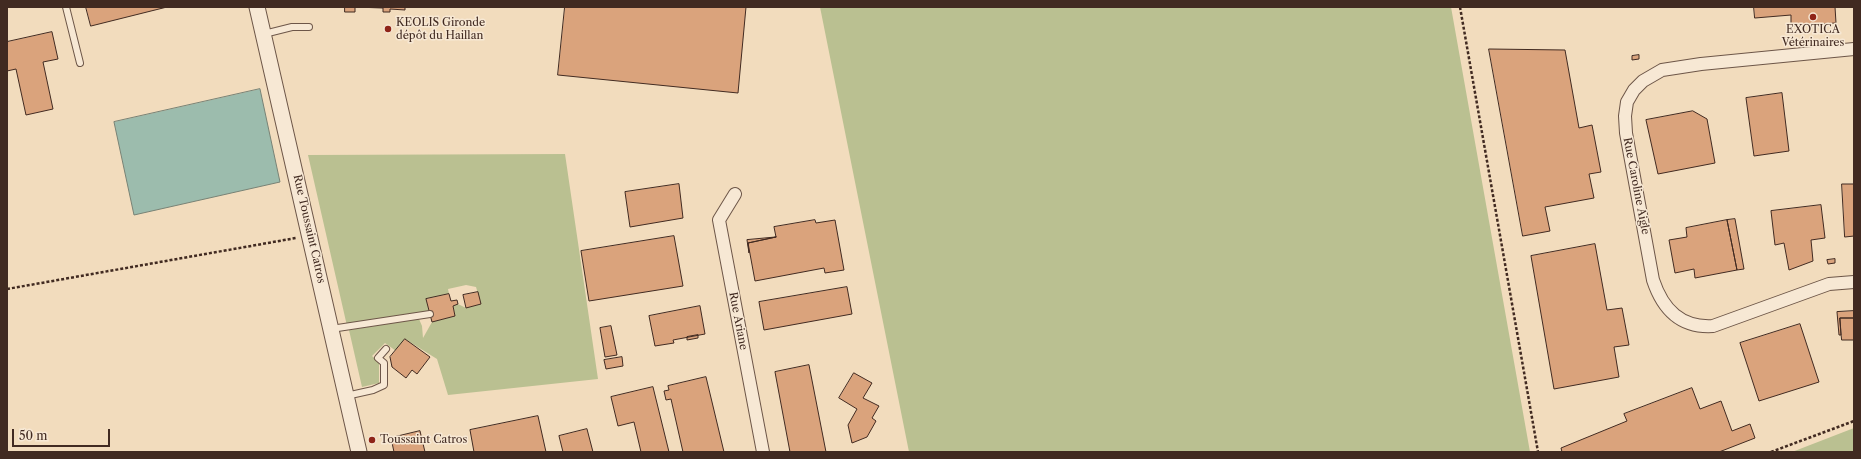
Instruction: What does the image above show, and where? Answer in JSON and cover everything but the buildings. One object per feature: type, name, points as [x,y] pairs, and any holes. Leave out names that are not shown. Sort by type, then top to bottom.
[{"type":"street","name":"Rue Toussaint Catros","points":[[258,7],[358,452]]},
{"type":"street","name":"Rue Caroline Aigle","points":[[1854,49],[1701,64],[1662,70],[1643,81],[1634,90],[1628,102],[1625,116],[1626,133],[1653,280],[1658,294],[1665,306],[1674,314],[1687,322],[1700,326],[1713,326],[1830,284],[1854,282]]},
{"type":"street","name":"Rue Ariane","points":[[736,194],[719,220],[763,452]]},
{"type":"lane","points":[[66,7],[80,63]]},
{"type":"lane","points":[[264,34],[292,28],[309,27]]},
{"type":"lane","points":[[331,329],[430,314]]},
{"type":"lane","points":[[346,396],[373,390],[384,385],[384,363],[378,358],[386,349]]},
{"type":"path","points":[[1460,7],[1538,452]]},
{"type":"path","points":[[7,289],[310,235]]},
{"type":"path","points":[[1771,452],[1854,421]]},
{"type":"green space","points":[[820,7],[1451,7],[1530,452],[909,452]]},
{"type":"green space","points":[[565,154],[598,379],[448,395],[437,359],[405,339],[396,351],[385,343],[372,356],[379,362],[379,383],[362,387],[349,330],[419,319],[422,326],[423,338],[432,322],[455,316],[453,306],[458,304],[466,308],[481,304],[476,287],[466,285],[448,289],[449,294],[426,299],[430,314],[347,326],[308,155]]},
{"type":"green space","points":[[1854,428],[1854,452],[1792,452]]},
{"type":"shaded area","points":[[260,89],[280,182],[134,215],[114,122]]},
{"type":"place","name":"EXOTICA Vétérinaires","points":[[1813,17]]},
{"type":"place","name":"KEOLIS Gironde dépôt du Haillan","points":[[388,29]]},
{"type":"place","name":"Toussaint Catros","points":[[372,440]]}]
